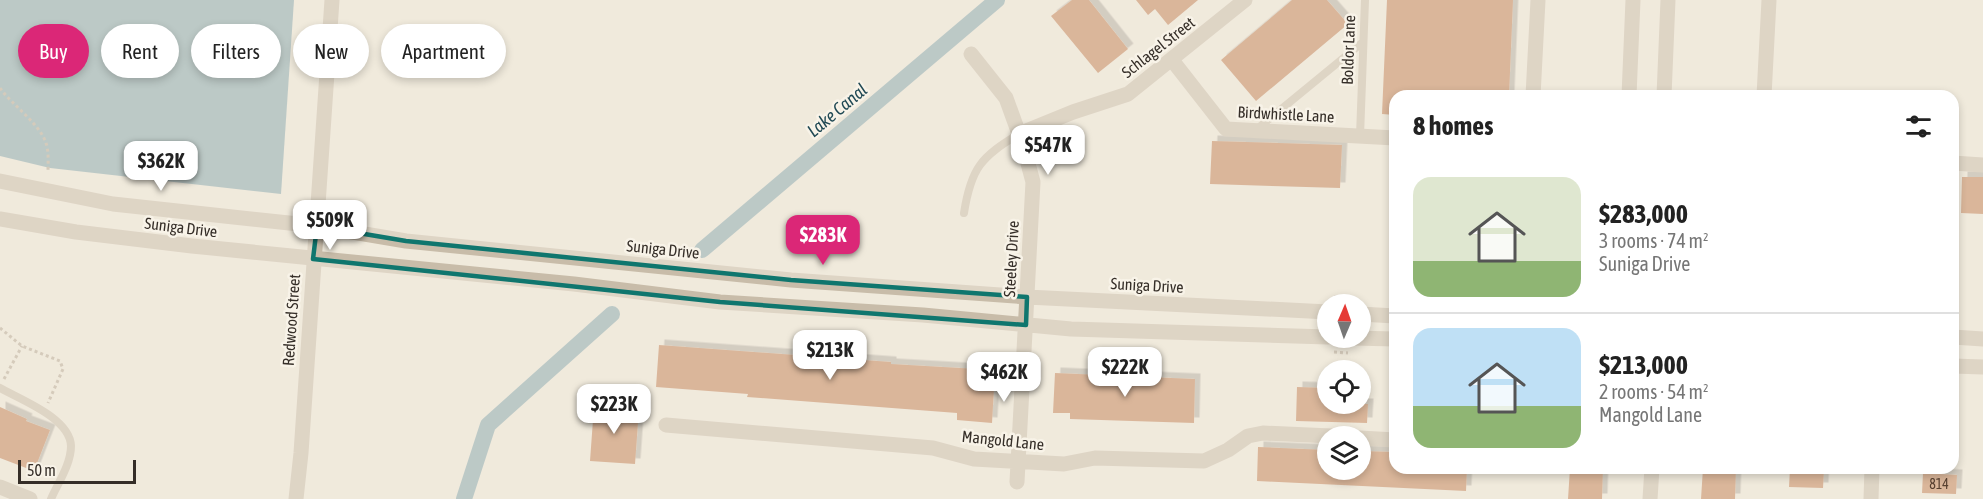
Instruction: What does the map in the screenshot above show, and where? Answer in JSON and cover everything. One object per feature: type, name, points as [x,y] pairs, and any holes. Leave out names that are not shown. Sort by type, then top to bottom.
[{"type":"street","name":"Redwood Street","points":[[296,499],[332,0]]},
{"type":"street","name":"Schlagel Street","points":[[1019,134],[1073,112],[1128,94],[1245,0]]},
{"type":"street","points":[[1533,90],[1539,0]]},
{"type":"street","points":[[1629,90],[1633,0]]},
{"type":"street","points":[[1664,90],[1668,0]]},
{"type":"street","points":[[1764,90],[1769,0]]},
{"type":"street","name":"Steeley Drive","points":[[971,54],[1006,98],[1033,182],[1017,482]]},
{"type":"street","name":"Birdwhistle Lane","points":[[1172,60],[1226,129],[1389,138]]},
{"type":"street","points":[[1959,163],[1983,165]]},
{"type":"street","name":"Suniga Drive","points":[[0,181],[113,204],[316,226],[406,241],[780,279],[1027,297],[1317,304]]},
{"type":"street","name":"Suniga Drive","points":[[0,219],[76,232],[313,259],[574,284],[720,302],[923,315],[1026,325],[1317,337]]},
{"type":"street","points":[[1371,309],[1389,314]]},
{"type":"street","points":[[1959,337],[1983,339]]},
{"type":"street","points":[[1371,338],[1389,339]]},
{"type":"street","points":[[1959,366],[1983,367]]},
{"type":"street","name":"Mangold Lane","points":[[666,425],[933,448],[974,459],[1064,464],[1095,458],[1204,461],[1228,450],[1248,436],[1263,433],[1317,435]]},
{"type":"street","points":[[1371,439],[1389,440]]},
{"type":"street","points":[[1650,499],[1652,474]]},
{"type":"street","points":[[1871,499],[1872,474]]},
{"type":"street","points":[[0,487],[30,499]]},
{"type":"lane","name":"Boldor Lane","points":[[1360,136],[1365,0]]},
{"type":"lane","points":[[1254,131],[1363,42]]},
{"type":"lane","points":[[964,213],[968,188],[982,162],[995,149],[1019,134]]},
{"type":"lane","points":[[1,386],[54,417],[66,430],[71,446],[66,466],[51,499]]},
{"type":"path","points":[[0,88],[39,130],[46,143],[48,172]]},
{"type":"path","points":[[0,328],[22,346],[60,361],[63,369],[47,405]]},
{"type":"path","points":[[1,386],[22,346]]},
{"type":"highlighted area","points":[[317,226],[406,241],[791,280],[1027,297],[1026,325],[720,302],[313,259]]},
{"type":"water","points":[[0,0],[294,0],[281,194],[50,168],[0,156]]},
{"type":"building","points":[[1072,0],[1089,0],[1128,49],[1098,73],[1051,16]]},
{"type":"building","points":[[1136,0],[1198,0],[1168,25],[1155,9],[1148,15]]},
{"type":"building","points":[[1292,0],[1327,0],[1348,24],[1256,101],[1221,60]]},
{"type":"building","points":[[1387,0],[1513,0],[1509,90],[1389,90],[1389,115],[1382,114]]},
{"type":"building","points":[[1212,141],[1342,145],[1340,188],[1210,184]]},
{"type":"building","points":[[1962,177],[1983,177],[1983,214],[1961,213]]},
{"type":"building","points":[[659,345],[995,370],[992,423],[957,420],[957,413],[747,397],[748,394],[656,387]]},
{"type":"building","points":[[1055,373],[1195,379],[1194,423],[1070,419],[1070,413],[1053,413]]},
{"type":"building","points":[[1297,387],[1317,388],[1317,414],[1367,414],[1367,423],[1296,421]]},
{"type":"building","points":[[594,406],[639,409],[635,464],[590,461]]},
{"type":"building","points":[[0,407],[27,419],[26,421],[50,430],[34,471],[0,458]]},
{"type":"building","points":[[1258,447],[1317,450],[1317,480],[1371,480],[1371,451],[1389,452],[1389,474],[1467,474],[1466,491],[1257,481]]},
{"type":"building","points":[[1570,474],[1603,474],[1602,499],[1568,499]]},
{"type":"building","points":[[1703,474],[1736,474],[1735,499],[1701,499]]},
{"type":"building","points":[[1790,474],[1824,474],[1823,488],[1789,487]]},
{"type":"building","points":[[1923,474],[1957,475],[1956,494],[1922,493]]},
{"type":"waterway","name":"Lake Canal","points":[[702,250],[997,0]]},
{"type":"waterway","name":"Lake Canal","points":[[464,499],[488,425],[612,314]]}]
